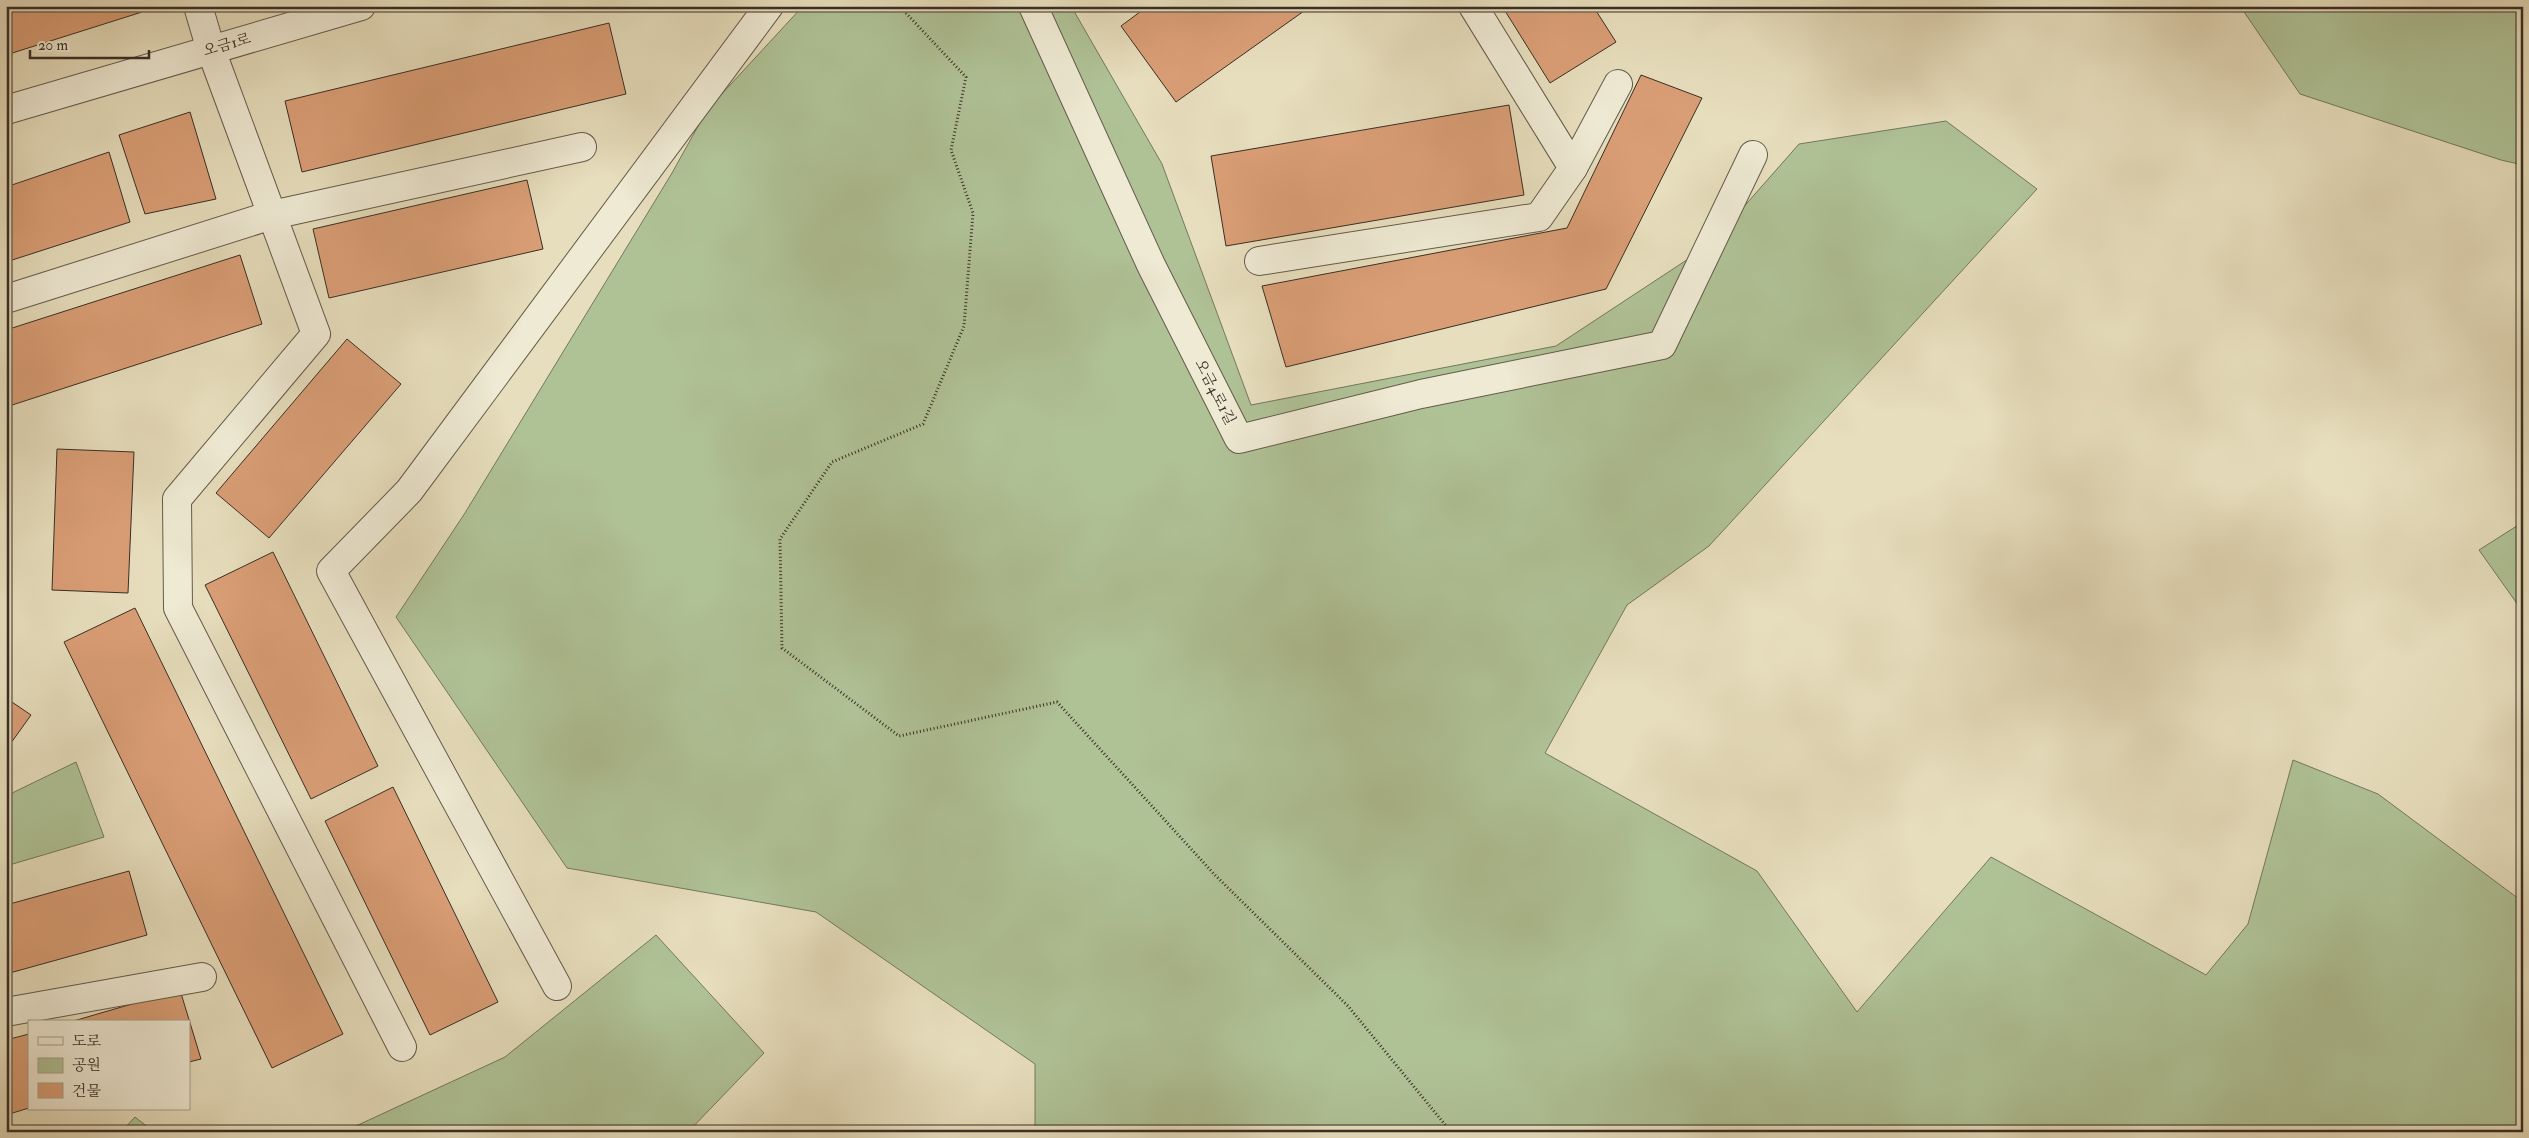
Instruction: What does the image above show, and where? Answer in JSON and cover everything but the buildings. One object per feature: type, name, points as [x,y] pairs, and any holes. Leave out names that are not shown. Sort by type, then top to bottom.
[{"type":"street","points":[[198,6],[211,50],[316,334],[177,499],[178,608],[402,1047]]},
{"type":"street","name":"오금1로","points":[[6,110],[361,6]]},
{"type":"street","points":[[556,986],[331,572],[409,492],[769,6]]},
{"type":"street","name":"오금4로1길","points":[[1033,6],[1151,265],[1238,439],[1421,394],[1662,345],[1753,155]]},
{"type":"street","points":[[1473,6],[1573,168]]},
{"type":"street","points":[[1259,261],[1539,216],[1573,168],[1618,84]]},
{"type":"street","points":[[6,299],[272,215],[582,147]]},
{"type":"street","points":[[6,1012],[202,977]]},
{"type":"path","points":[[912,6],[905,12],[966,77],[951,150],[973,213],[964,326],[923,424],[832,462],[780,539],[782,648],[899,736],[1057,702],[1214,874],[1348,1006],[1452,1132]]},
{"type":"green space","points":[[803,6],[1071,6],[1162,164],[1251,405],[1556,346],[1711,244],[1799,144],[1946,121],[2037,189],[1709,546],[1627,605],[1545,753],[1757,871],[1857,1012],[1991,857],[2206,975],[2248,924],[2293,760],[2378,794],[2523,902],[2523,1132],[1035,1132],[1035,1064],[816,912],[567,868],[396,617],[465,513],[672,173],[707,110]]},
{"type":"green space","points":[[2240,6],[2523,6],[2523,165],[2501,160],[2300,94]]},
{"type":"green space","points":[[2523,522],[2523,612],[2479,550]]},
{"type":"green space","points":[[76,762],[104,837],[6,866],[6,796]]},
{"type":"green space","points":[[656,935],[764,1053],[688,1132],[343,1132],[505,1057]]},
{"type":"green space","points":[[135,1117],[154,1132],[121,1132]]}]
